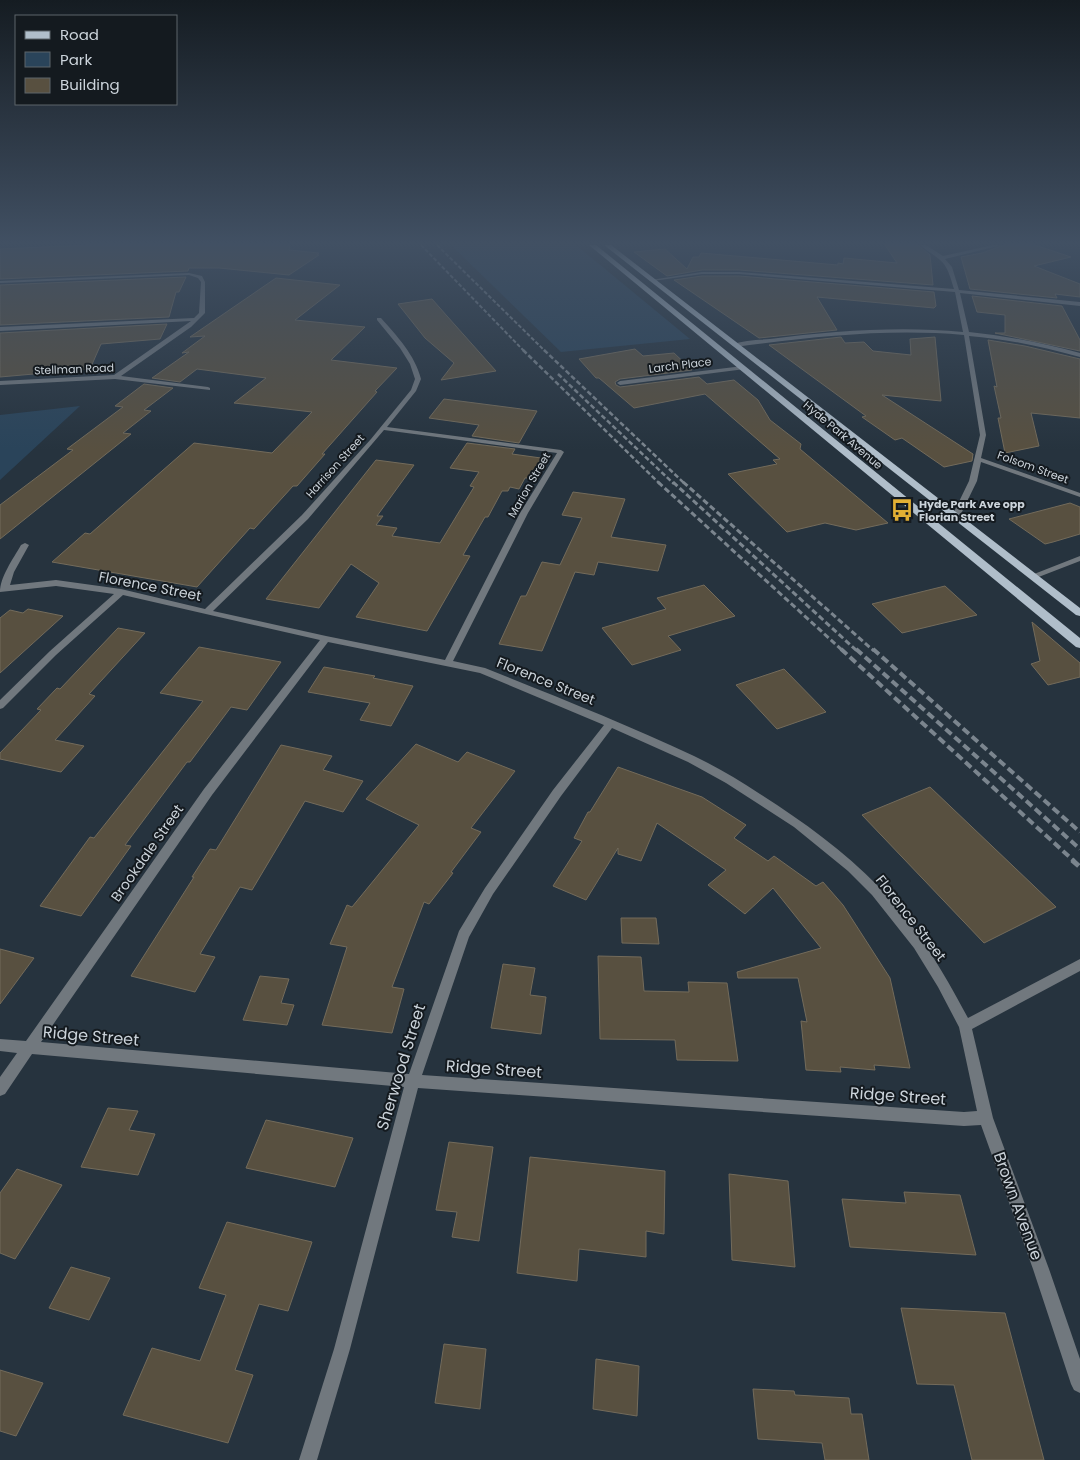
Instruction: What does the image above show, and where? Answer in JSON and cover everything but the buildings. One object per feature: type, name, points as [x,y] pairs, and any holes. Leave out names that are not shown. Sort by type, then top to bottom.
[{"type":"main road","name":"Hyde Park Avenue","points":[[676,313],[1080,644]]},
{"type":"main road","name":"Hyde Park Avenue","points":[[694,313],[1080,613]]},
{"type":"main road","points":[[719,348],[735,346]]},
{"type":"main road","points":[[743,368],[762,366]]},
{"type":"main road","points":[[858,464],[882,459]]},
{"type":"street","points":[[115,377],[190,326],[202,313]]},
{"type":"street","points":[[956,516],[973,480],[983,435],[962,313]]},
{"type":"street","points":[[0,329],[197,319]]},
{"type":"street","name":"Harrison Street","points":[[208,611],[305,517],[414,390],[418,380],[414,368],[401,346],[379,319]]},
{"type":"street","points":[[735,346],[846,333],[966,334],[1010,338],[1080,355]]},
{"type":"street","name":"Larch Place","points":[[620,383],[743,368]]},
{"type":"street","name":"Stellman Road","points":[[0,383],[115,377],[208,389]]},
{"type":"street","name":"Marion Street","points":[[382,428],[561,452],[524,513],[448,663]]},
{"type":"street","name":"Folsom Street","points":[[978,459],[1080,496]]},
{"type":"street","points":[[3,588],[25,545]]},
{"type":"street","points":[[1033,576],[1080,558]]},
{"type":"street","name":"Florence Street","points":[[3,588],[56,583],[121,592],[326,639],[482,670],[692,759],[730,780],[798,824],[827,846],[876,892],[897,917],[943,983],[966,1026]]},
{"type":"street","points":[[0,706],[53,653],[121,592]]},
{"type":"street","name":"Brookdale Street","points":[[0,1089],[208,792],[326,639]]},
{"type":"street","name":"Sherwood Street","points":[[308,1460],[342,1349],[413,1081],[463,935],[474,913],[557,793],[610,724]]},
{"type":"street","points":[[966,1026],[1080,966]]},
{"type":"street","name":"Brown Avenue","points":[[966,1026],[986,1118],[1077,1365],[1080,1384]]},
{"type":"street","name":"Ridge Street","points":[[0,1045],[413,1081],[964,1119],[986,1118]]},
{"type":"green space","points":[[521,313],[659,313],[690,339],[561,352]]},
{"type":"green space","points":[[80,406],[0,480],[0,415]]},
{"type":"railway","points":[[487,313],[524,351]]},
{"type":"railway","points":[[506,313],[545,351]]},
{"type":"railway","points":[[544,350],[685,484]]},
{"type":"railway","points":[[524,351],[660,484]]},
{"type":"railway","points":[[558,374],[674,484]]},
{"type":"railway","points":[[658,482],[843,651]]},
{"type":"railway","points":[[673,482],[857,651]]},
{"type":"railway","points":[[683,482],[874,651]]},
{"type":"railway","points":[[841,649],[1074,861]]},
{"type":"railway","points":[[856,649],[1080,849]]},
{"type":"railway","points":[[873,649],[1080,832]]},
{"type":"railway","points":[[1072,860],[1080,867]]},
{"type":"place","name":"Hyde Park Ave opp Florian Street","points":[[902,510]]}]
